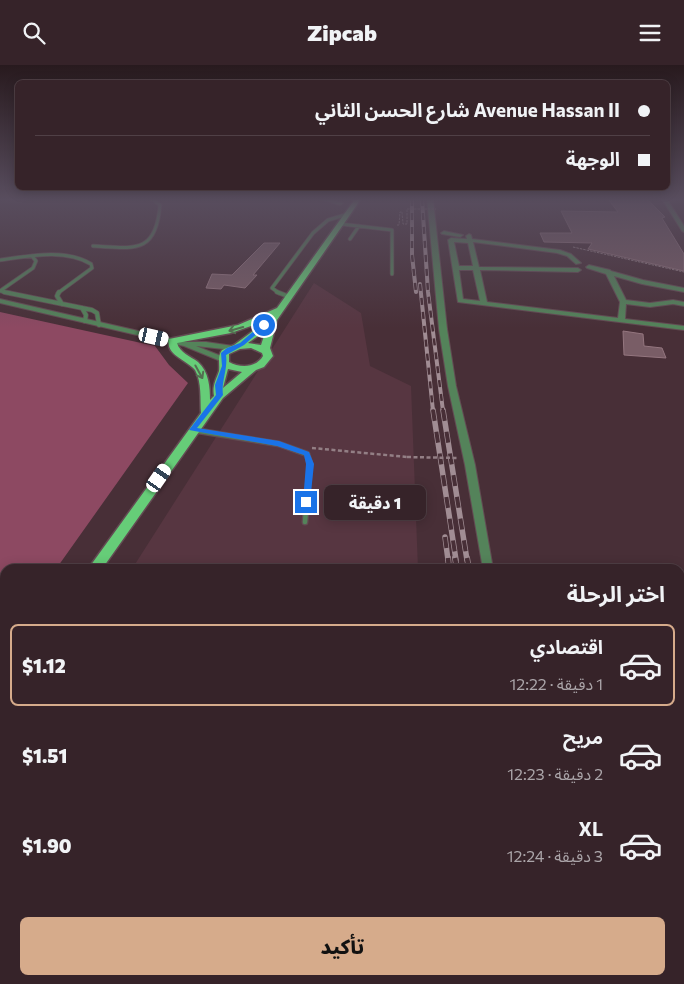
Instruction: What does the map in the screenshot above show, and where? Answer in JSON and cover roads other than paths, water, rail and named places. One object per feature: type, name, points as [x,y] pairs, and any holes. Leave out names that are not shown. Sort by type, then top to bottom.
[{"type":"main road","points":[[219,395],[218,385],[224,369],[225,352],[273,320],[329,242]]},
{"type":"main road","points":[[206,413],[201,371],[175,350],[172,341],[239,329],[256,323],[280,310]]},
{"type":"main road","points":[[99,564],[219,395],[253,368],[265,361],[268,356],[266,351],[273,320]]},
{"type":"main road","points":[[235,347],[254,346],[266,351]]},
{"type":"main road","points":[[223,362],[236,368],[253,368]]},
{"type":"street","points":[[434,242],[443,329],[452,386],[470,465],[487,564]]},
{"type":"street","points":[[451,242],[460,301],[684,329]]},
{"type":"street","points":[[471,242],[484,304]]},
{"type":"street","points":[[491,242],[558,251],[569,255],[578,266]]},
{"type":"street","points":[[518,242],[536,243]]},
{"type":"street","points":[[456,268],[578,266],[587,270],[589,267],[642,282],[684,290]]},
{"type":"street","points":[[608,271],[623,302],[622,321]]},
{"type":"street","points":[[0,301],[186,344],[235,347]]},
{"type":"street","points":[[623,302],[650,305],[674,301],[684,304]]},
{"type":"street","points":[[186,344],[223,362]]},
{"type":"lane","points":[[93,246],[136,247],[146,242]]},
{"type":"lane","points":[[290,297],[272,288],[306,242]]},
{"type":"lane","points":[[392,242],[392,274]]},
{"type":"lane","points":[[0,291],[33,268],[36,261],[32,256]]},
{"type":"lane","points":[[0,260],[32,256],[78,257],[87,260],[92,264],[92,268],[59,291],[57,296],[62,304]]},
{"type":"lane","points":[[0,291],[95,311],[99,325]]},
{"type":"lane","points":[[82,308],[86,315],[84,321]]},
{"type":"lane","points":[[193,430],[279,444],[307,453],[310,464],[305,521]]},
{"type":"railway","points":[[412,242],[416,292]]},
{"type":"railway","points":[[425,242],[428,292],[443,411]]},
{"type":"railway","points":[[420,284],[433,411]]},
{"type":"railway","points":[[433,410],[456,560]]},
{"type":"railway","points":[[443,410],[467,560]]},
{"type":"railway","points":[[445,537],[448,560]]},
{"type":"railway","points":[[448,558],[449,564]]},
{"type":"railway","points":[[455,558],[456,564]]},
{"type":"railway","points":[[467,558],[468,564]]}]
